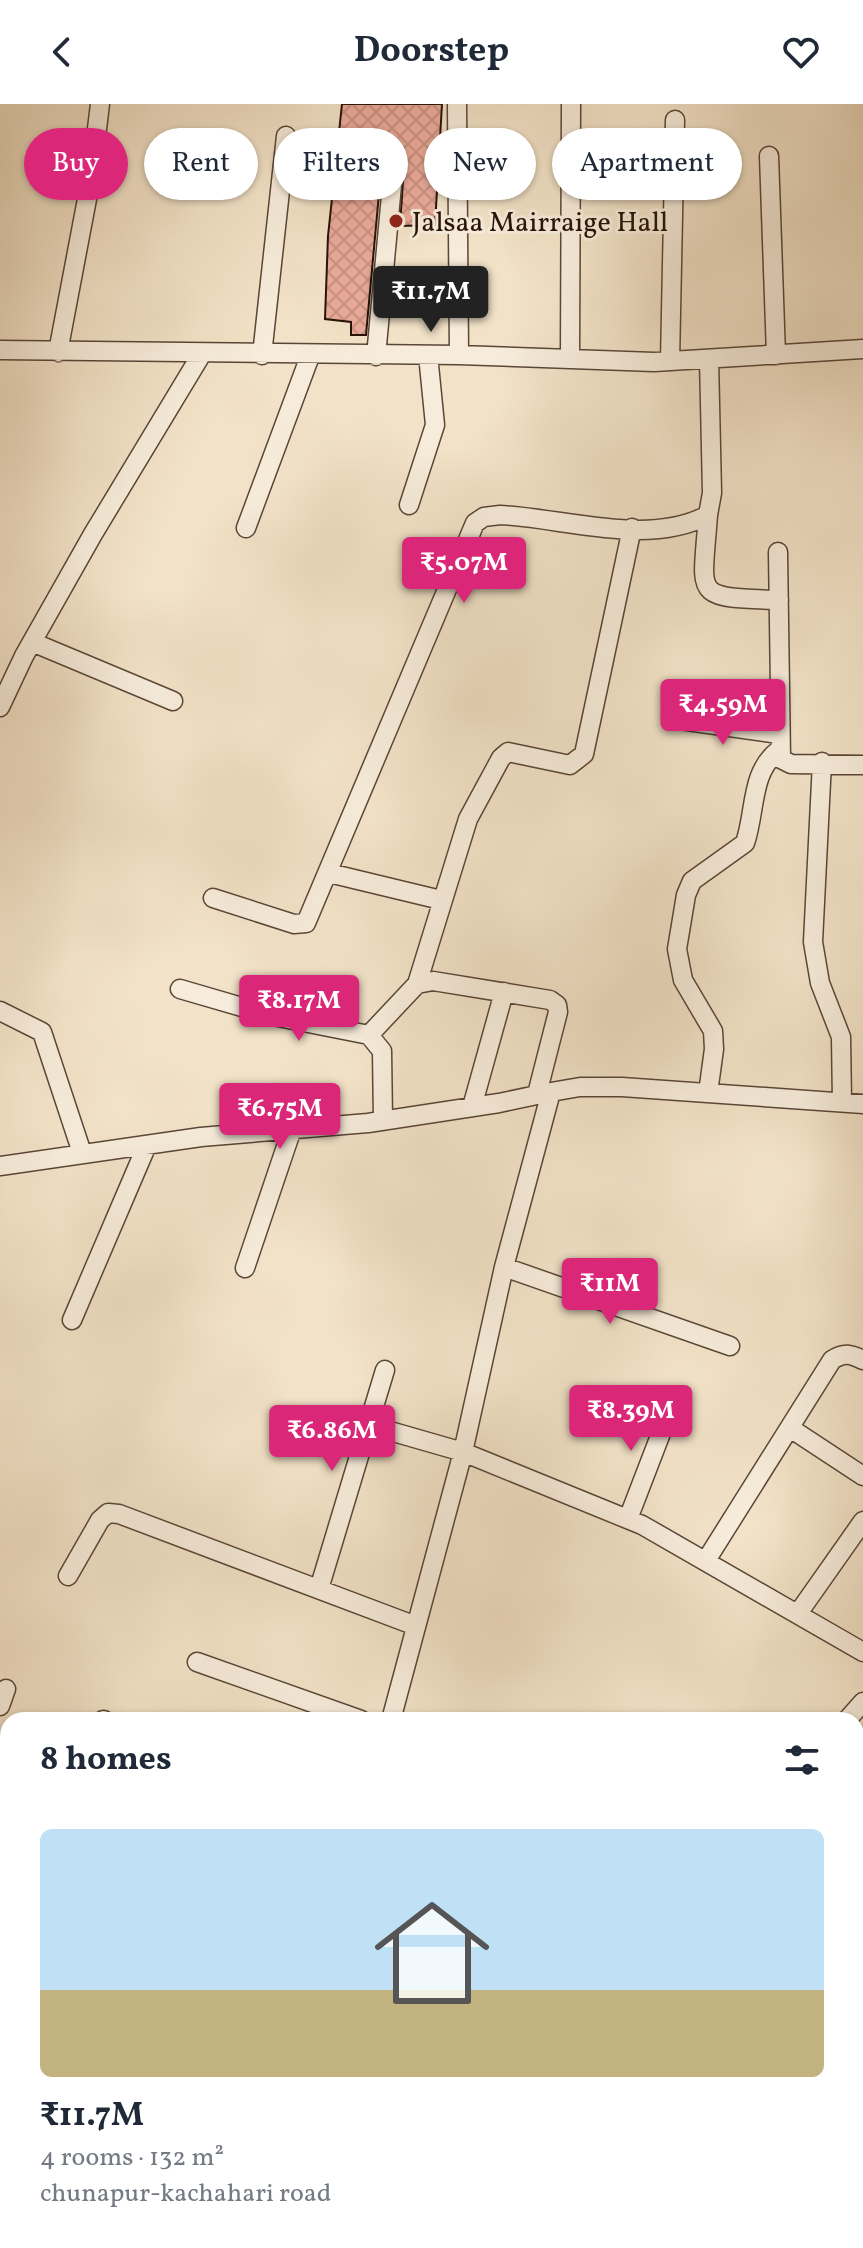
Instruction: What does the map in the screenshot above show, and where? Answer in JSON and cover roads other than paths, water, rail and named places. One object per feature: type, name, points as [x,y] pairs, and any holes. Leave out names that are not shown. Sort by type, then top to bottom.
[{"type":"street","points":[[58,352],[91,178],[100,104]]},
{"type":"street","points":[[457,104],[459,355]]},
{"type":"street","points":[[570,359],[571,104]]},
{"type":"street","points":[[670,361],[675,120]]},
{"type":"street","points":[[769,156],[776,355]]},
{"type":"street","points":[[262,355],[279,200]]},
{"type":"street","points":[[376,356],[391,200]]},
{"type":"street","points":[[0,350],[201,355],[459,355],[670,361],[863,349]]},
{"type":"street","points":[[0,707],[32,642],[201,355]]},
{"type":"street","points":[[409,505],[435,425],[428,355]]},
{"type":"street","points":[[246,528],[310,356]]},
{"type":"street","points":[[709,359],[712,493],[703,577],[706,589],[712,595],[726,598],[779,600]]},
{"type":"street","points":[[213,898],[300,924],[312,913],[475,523],[484,517],[500,515],[632,528],[690,524],[708,515]]},
{"type":"street","points":[[369,1035],[417,984],[468,819],[501,758],[508,752],[520,753],[570,765],[584,754],[632,528]]},
{"type":"street","points":[[778,552],[781,759],[791,764],[822,762],[863,765]]},
{"type":"street","points":[[32,642],[173,701]]},
{"type":"street","points":[[673,719],[779,742]]},
{"type":"street","points":[[708,1093],[714,1049],[713,1031],[677,964],[686,895],[692,881],[702,871],[745,843],[760,772],[779,742]]},
{"type":"street","points":[[822,762],[813,942],[820,983],[841,1037],[842,1102]]},
{"type":"street","points":[[329,873],[441,900]]},
{"type":"street","points":[[393,1712],[463,1452],[544,1093],[558,1012],[557,1005],[550,1000],[443,981],[417,984]]},
{"type":"street","points":[[180,989],[273,1016],[369,1035],[382,1051],[383,1121]]},
{"type":"street","points":[[472,1107],[504,992]]},
{"type":"street","points":[[0,1011],[42,1032],[82,1153]]},
{"type":"street","points":[[0,1166],[147,1145],[383,1121],[580,1087],[622,1087],[863,1104]]},
{"type":"street","points":[[245,1268],[292,1129]]},
{"type":"street","points":[[72,1320],[147,1145]]},
{"type":"street","points":[[504,1267],[730,1346]]},
{"type":"street","points":[[707,1559],[832,1360],[840,1354],[851,1354],[863,1360]]},
{"type":"street","points":[[319,1589],[385,1370]]},
{"type":"street","points":[[628,1519],[673,1402]]},
{"type":"street","points":[[369,1425],[463,1452],[628,1519],[707,1559],[863,1652]]},
{"type":"street","points":[[790,1428],[863,1476]]},
{"type":"street","points":[[68,1576],[100,1520],[108,1513],[136,1517],[224,1555],[416,1626]]},
{"type":"street","points":[[799,1612],[863,1521]]},
{"type":"street","points":[[197,1662],[338,1712]]},
{"type":"place","name":"Jalsaa Mairraige Hall","points":[[396,221]]}]
